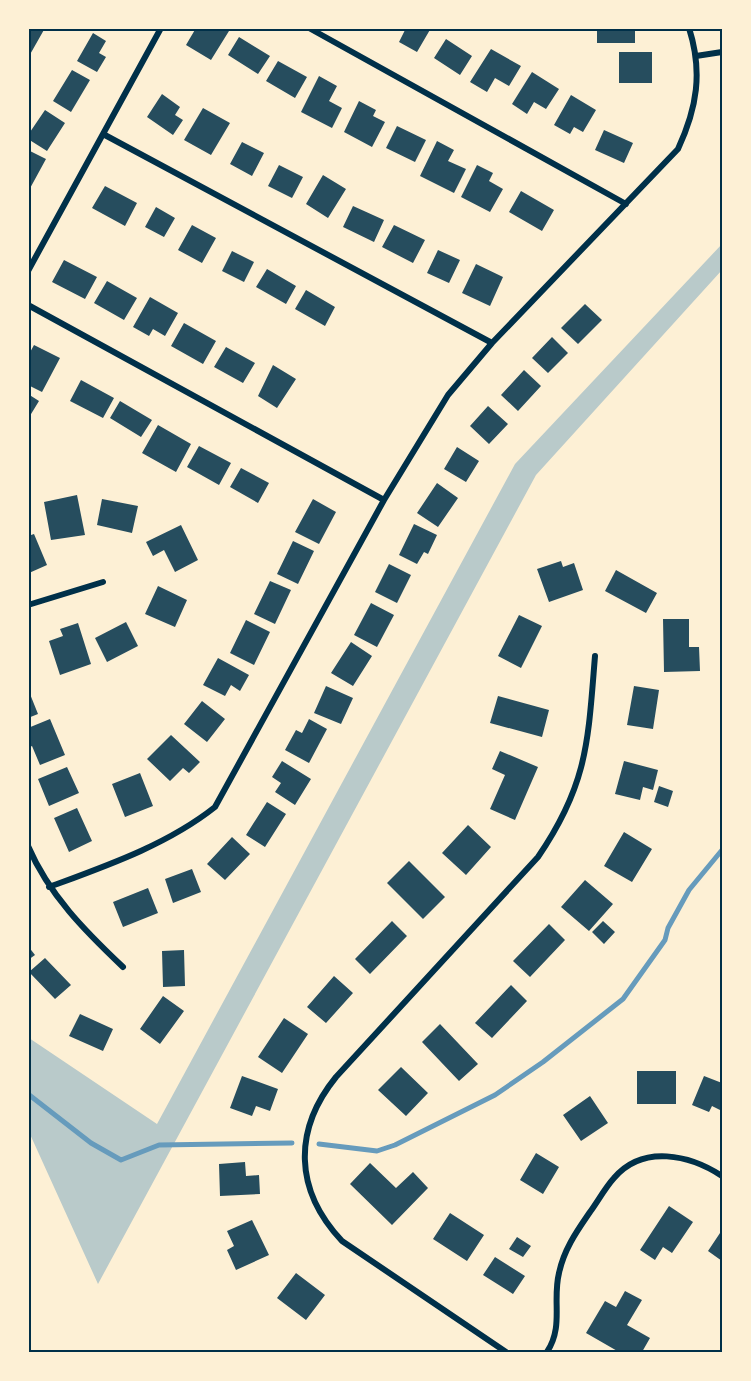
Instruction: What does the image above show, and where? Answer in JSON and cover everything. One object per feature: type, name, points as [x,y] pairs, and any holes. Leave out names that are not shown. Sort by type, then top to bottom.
[{"type":"street","points":[[28,271],[161,28]]},
{"type":"street","points":[[309,28],[626,204]]},
{"type":"street","points":[[50,887],[156,844],[195,824],[215,807],[384,500],[448,394],[492,343],[678,149],[695,106],[698,76],[689,28]]},
{"type":"street","points":[[696,56],[723,52]]},
{"type":"street","points":[[103,134],[492,343]]},
{"type":"street","points":[[28,305],[384,500]]},
{"type":"street","points":[[28,605],[103,582]]},
{"type":"street","points":[[506,1353],[334,1233],[315,1207],[309,1189],[305,1166],[305,1141],[313,1110],[336,1077],[538,857],[558,829],[573,798],[585,756],[595,656]]},
{"type":"street","points":[[28,846],[41,875],[83,930],[123,967]]},
{"type":"street","points":[[547,1353],[557,1329],[557,1283],[566,1250],[614,1177],[641,1160],[668,1155],[705,1165],[723,1176]]},
{"type":"shaded area","points":[[722,244],[722,270],[536,475],[98,1284],[29,1132],[29,1038],[157,1124],[515,464]]},
{"type":"building","points":[[28,28],[45,28],[28,58]]},
{"type":"building","points":[[196,28],[225,28],[229,31],[211,60],[186,45]]},
{"type":"building","points":[[406,28],[431,28],[417,52],[399,42]]},
{"type":"building","points":[[597,28],[635,30],[635,43],[597,43]]},
{"type":"building","points":[[93,33],[106,41],[99,53],[106,57],[97,72],[77,61]]},
{"type":"building","points":[[239,37],[270,56],[258,74],[228,55]]},
{"type":"building","points":[[446,39],[472,56],[460,75],[434,58]]},
{"type":"building","points":[[491,49],[521,66],[509,86],[495,78],[487,92],[470,82]]},
{"type":"building","points":[[619,52],[652,52],[652,83],[619,83]]},
{"type":"building","points":[[278,61],[307,77],[295,98],[266,81]]},
{"type":"building","points":[[72,70],[90,80],[71,112],[53,101]]},
{"type":"building","points":[[532,72],[559,89],[546,109],[534,102],[527,114],[512,104]]},
{"type":"building","points":[[319,76],[337,86],[329,101],[342,108],[332,128],[301,112]]},
{"type":"building","points":[[162,94],[180,107],[175,115],[183,120],[173,135],[147,117]]},
{"type":"building","points":[[571,95],[596,110],[583,132],[574,127],[570,134],[554,125]]},
{"type":"building","points":[[359,101],[376,110],[373,116],[385,122],[372,147],[344,132]]},
{"type":"building","points":[[203,108],[230,123],[211,155],[184,140]]},
{"type":"building","points":[[45,110],[65,123],[47,151],[28,139],[28,135]]},
{"type":"building","points":[[397,126],[426,140],[415,162],[386,148]]},
{"type":"building","points":[[604,130],[633,143],[624,163],[595,150]]},
{"type":"building","points":[[437,141],[454,150],[448,161],[466,169],[454,193],[420,176]]},
{"type":"building","points":[[242,142],[264,153],[252,176],[230,164]]},
{"type":"building","points":[[28,150],[46,159],[28,192]]},
{"type":"building","points":[[279,165],[303,177],[292,198],[268,186]]},
{"type":"building","points":[[477,165],[493,173],[489,181],[503,189],[490,212],[461,197]]},
{"type":"building","points":[[323,175],[346,189],[328,218],[306,204]]},
{"type":"building","points":[[105,186],[137,203],[125,226],[92,208]]},
{"type":"building","points":[[521,191],[554,210],[542,231],[509,212]]},
{"type":"building","points":[[353,206],[384,220],[374,242],[343,227]]},
{"type":"building","points":[[156,207],[175,218],[164,237],[145,227]]},
{"type":"building","points":[[192,225],[216,238],[202,263],[178,250]]},
{"type":"building","points":[[394,225],[425,240],[413,263],[382,247]]},
{"type":"building","points":[[438,250],[460,260],[449,283],[427,273]]},
{"type":"building","points":[[232,251],[254,262],[244,282],[222,271]]},
{"type":"building","points":[[64,260],[97,277],[85,299],[52,282]]},
{"type":"building","points":[[476,264],[503,277],[490,306],[462,293]]},
{"type":"building","points":[[267,269],[296,286],[286,304],[256,287]]},
{"type":"building","points":[[107,281],[137,298],[124,320],[94,303]]},
{"type":"building","points":[[306,290],[335,307],[325,326],[295,309]]},
{"type":"building","points":[[150,297],[178,313],[165,336],[153,329],[149,336],[133,327]]},
{"type":"building","points":[[585,304],[602,320],[578,344],[561,328]]},
{"type":"building","points":[[184,323],[216,341],[203,364],[171,346]]},
{"type":"building","points":[[552,337],[568,353],[548,373],[532,358]]},
{"type":"building","points":[[34,345],[60,358],[42,392],[28,385],[28,356]]},
{"type":"building","points":[[226,347],[255,363],[243,383],[214,367]]},
{"type":"building","points":[[273,365],[296,379],[277,408],[258,396]]},
{"type":"building","points":[[524,370],[541,386],[518,411],[501,395]]},
{"type":"building","points":[[81,380],[114,398],[103,418],[70,401]]},
{"type":"building","points":[[28,394],[39,401],[28,419]]},
{"type":"building","points":[[120,401],[152,420],[141,437],[110,418]]},
{"type":"building","points":[[488,406],[508,424],[489,444],[470,426]]},
{"type":"building","points":[[158,425],[191,444],[176,472],[142,453]]},
{"type":"building","points":[[199,446],[231,463],[219,485],[187,467]]},
{"type":"building","points":[[457,447],[479,461],[466,482],[444,469]]},
{"type":"building","points":[[241,468],[269,483],[258,503],[230,487]]},
{"type":"building","points":[[437,483],[458,498],[438,527],[417,513]]},
{"type":"building","points":[[77,495],[85,535],[51,540],[44,502]]},
{"type":"building","points":[[102,499],[138,506],[132,533],[97,525]]},
{"type":"building","points":[[313,499],[336,512],[319,544],[295,532]]},
{"type":"building","points":[[414,524],[437,535],[428,554],[424,552],[417,564],[399,555]]},
{"type":"building","points":[[181,525],[198,560],[175,572],[164,550],[153,556],[146,542]]},
{"type":"building","points":[[34,534],[47,565],[29,573],[28,536]]},
{"type":"building","points":[[293,541],[314,551],[298,584],[277,574]]},
{"type":"building","points":[[561,561],[563,567],[574,563],[583,590],[549,602],[537,569]]},
{"type":"building","points":[[389,564],[411,575],[397,603],[375,592]]},
{"type":"building","points":[[616,570],[657,593],[646,613],[605,591]]},
{"type":"building","points":[[270,581],[291,590],[275,624],[254,614]]},
{"type":"building","points":[[158,586],[187,600],[175,627],[145,614]]},
{"type":"building","points":[[371,603],[394,615],[377,647],[354,635]]},
{"type":"building","points":[[519,615],[542,626],[521,668],[498,656]]},
{"type":"building","points":[[663,619],[689,619],[689,647],[699,647],[700,671],[664,672]]},
{"type":"building","points":[[246,620],[270,632],[254,665],[230,653]]},
{"type":"building","points":[[126,622],[138,646],[107,662],[95,638]]},
{"type":"building","points":[[78,623],[91,664],[60,675],[49,641],[63,636],[60,629]]},
{"type":"building","points":[[351,642],[372,656],[353,686],[331,673]]},
{"type":"building","points":[[218,658],[249,675],[240,691],[231,685],[225,696],[203,685]]},
{"type":"building","points":[[326,686],[353,698],[341,724],[314,713]]},
{"type":"building","points":[[634,686],[659,690],[653,729],[627,725]]},
{"type":"building","points":[[28,689],[38,714],[28,718]]},
{"type":"building","points":[[498,696],[549,710],[542,737],[490,723]]},
{"type":"building","points":[[202,701],[225,719],[207,742],[184,724]]},
{"type":"building","points":[[50,719],[65,755],[40,765],[32,746],[28,748],[28,728]]},
{"type":"building","points":[[309,719],[327,729],[309,763],[285,750],[296,730],[302,733]]},
{"type":"building","points":[[171,735],[200,762],[189,773],[183,768],[170,781],[147,759]]},
{"type":"building","points":[[500,751],[538,767],[515,820],[490,809],[505,775],[492,769]]},
{"type":"building","points":[[282,761],[311,779],[295,805],[275,792],[281,783],[272,777]]},
{"type":"building","points":[[624,761],[658,770],[653,790],[643,787],[640,800],[615,794]]},
{"type":"building","points":[[67,767],[79,793],[49,806],[38,779]]},
{"type":"building","points":[[140,773],[153,806],[125,817],[112,784]]},
{"type":"building","points":[[659,786],[673,791],[668,807],[654,802]]},
{"type":"building","points":[[267,802],[286,814],[265,847],[246,835]]},
{"type":"building","points":[[77,808],[92,841],[69,852],[54,818]]},
{"type":"building","points":[[468,825],[491,847],[466,875],[442,853]]},
{"type":"building","points":[[624,832],[652,849],[632,882],[604,866]]},
{"type":"building","points":[[232,837],[250,854],[225,880],[207,864]]},
{"type":"building","points":[[409,861],[445,897],[423,919],[387,883]]},
{"type":"building","points":[[192,869],[201,892],[173,903],[165,879]]},
{"type":"building","points":[[585,880],[613,904],[589,931],[561,907]]},
{"type":"building","points":[[148,888],[158,913],[123,927],[113,902]]},
{"type":"building","points":[[392,921],[407,936],[370,974],[355,959]]},
{"type":"building","points":[[603,921],[615,932],[604,944],[592,932]]},
{"type":"building","points":[[549,924],[565,940],[530,977],[513,961]]},
{"type":"building","points":[[28,946],[35,955],[28,960]]},
{"type":"building","points":[[184,950],[185,986],[163,987],[162,951]]},
{"type":"building","points":[[45,958],[71,985],[55,999],[29,972]]},
{"type":"building","points":[[334,976],[353,993],[326,1023],[307,1007]]},
{"type":"building","points":[[511,985],[527,1001],[492,1038],[475,1023]]},
{"type":"building","points":[[163,996],[184,1011],[160,1044],[140,1029]]},
{"type":"building","points":[[80,1014],[113,1029],[103,1051],[69,1036]]},
{"type":"building","points":[[284,1018],[308,1034],[282,1073],[258,1057]]},
{"type":"building","points":[[440,1024],[478,1064],[459,1081],[422,1042]]},
{"type":"building","points":[[401,1067],[428,1093],[406,1116],[378,1090]]},
{"type":"building","points":[[637,1071],[676,1071],[676,1104],[637,1104]]},
{"type":"building","points":[[242,1076],[278,1089],[270,1111],[256,1106],[252,1116],[230,1108]]},
{"type":"building","points":[[704,1076],[722,1083],[722,1111],[712,1106],[709,1112],[692,1105]]},
{"type":"building","points":[[590,1096],[608,1123],[581,1141],[563,1115]]},
{"type":"building","points":[[536,1153],[559,1167],[543,1194],[520,1180]]},
{"type":"building","points":[[245,1162],[246,1176],[259,1175],[260,1194],[220,1196],[219,1164]]},
{"type":"building","points":[[370,1163],[396,1188],[413,1172],[428,1188],[392,1225],[350,1184]]},
{"type":"building","points":[[669,1206],[693,1222],[672,1253],[663,1247],[655,1260],[640,1250]]},
{"type":"building","points":[[450,1213],[484,1235],[467,1261],[433,1239]]},
{"type":"building","points":[[252,1220],[269,1255],[236,1270],[227,1250],[234,1246],[227,1231]]},
{"type":"building","points":[[720,1233],[722,1235],[722,1261],[708,1251]]},
{"type":"building","points":[[517,1237],[531,1246],[523,1257],[509,1249]]},
{"type":"building","points":[[495,1257],[525,1276],[513,1294],[483,1275]]},
{"type":"building","points":[[296,1273],[325,1295],[306,1320],[277,1298]]},
{"type":"building","points":[[625,1291],[642,1300],[627,1325],[650,1338],[642,1352],[619,1352],[586,1333],[605,1301],[616,1307]]},
{"type":"waterway","points":[[319,1144],[377,1151],[395,1145],[495,1095],[543,1062],[623,999],[665,940],[668,928],[689,890],[722,850]]},
{"type":"waterway","points":[[28,1094],[91,1143],[121,1160],[159,1145],[292,1143]]}]
